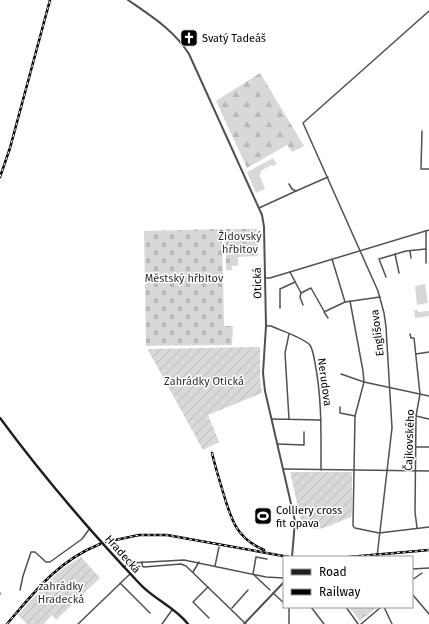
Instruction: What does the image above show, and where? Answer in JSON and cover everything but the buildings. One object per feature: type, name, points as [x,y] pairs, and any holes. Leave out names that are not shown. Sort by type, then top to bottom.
[{"type":"main road","name":"Hradecká","points":[[0,418],[26,453],[130,574],[146,590],[188,624]]},
{"type":"street","name":"Otická","points":[[128,0],[162,24],[186,49],[259,208],[264,223],[266,326],[263,372],[265,391],[295,521],[292,556]]},
{"type":"street","name":"Englišova","points":[[377,556],[392,428],[386,327],[380,297],[303,123],[429,11]]},
{"type":"street","points":[[422,131],[421,169],[429,169]]},
{"type":"street","points":[[259,208],[328,177]]},
{"type":"street","points":[[289,184],[292,189],[296,191]]},
{"type":"street","points":[[265,278],[270,278],[429,230]]},
{"type":"street","points":[[426,231],[426,263]]},
{"type":"street","points":[[386,277],[379,259],[395,254],[426,249]]},
{"type":"street","points":[[410,251],[411,258]]},
{"type":"street","points":[[395,254],[399,272]]},
{"type":"street","points":[[332,259],[345,302]]},
{"type":"street","points":[[290,272],[301,293],[300,297],[303,305]]},
{"type":"street","points":[[280,308],[280,289],[295,282]]},
{"type":"street","points":[[301,293],[311,288],[328,318]]},
{"type":"street","points":[[324,312],[345,302],[380,297]]},
{"type":"street","points":[[350,301],[364,382],[355,416],[353,526],[379,533],[429,527]]},
{"type":"street","name":"Nerudova","points":[[266,326],[271,326],[289,334],[310,346],[313,353],[318,379],[321,420],[321,470]]},
{"type":"street","points":[[289,334],[286,342],[285,357],[289,419]]},
{"type":"street","name":"Čajkovského","points":[[410,334],[411,338],[414,338],[420,394],[416,416],[415,512],[418,528]]},
{"type":"street","points":[[416,354],[429,352]]},
{"type":"street","points":[[341,374],[364,382],[429,396]]},
{"type":"street","points":[[340,407],[340,413],[355,416]]},
{"type":"street","points":[[416,416],[429,419]]},
{"type":"street","points":[[272,420],[321,420]]},
{"type":"street","points":[[278,444],[304,445],[304,432]]},
{"type":"street","points":[[416,447],[429,447]]},
{"type":"street","points":[[284,469],[429,471]]},
{"type":"street","points":[[20,590],[31,552],[35,552],[45,561],[50,562],[84,538],[90,528]]},
{"type":"street","points":[[215,566],[219,547]]},
{"type":"street","points":[[252,574],[256,557],[267,559]]},
{"type":"street","points":[[123,566],[129,563],[179,559],[272,578],[283,578]]},
{"type":"street","points":[[185,565],[187,560]]},
{"type":"street","points":[[142,562],[142,566],[145,567],[185,565],[245,623],[283,583]]},
{"type":"street","points":[[193,572],[199,562]]},
{"type":"street","points":[[413,569],[428,568]]},
{"type":"street","points":[[413,579],[422,573]]},
{"type":"street","points":[[78,624],[130,574]]},
{"type":"street","points":[[252,574],[270,590]]},
{"type":"street","points":[[120,583],[150,613]]},
{"type":"street","points":[[208,586],[193,602],[209,618]]},
{"type":"street","points":[[231,608],[248,590]]},
{"type":"street","points":[[274,593],[283,602]]},
{"type":"street","points":[[413,595],[429,614]]},
{"type":"street","points":[[289,608],[289,624]]},
{"type":"street","points":[[312,608],[324,624]]},
{"type":"street","points":[[347,608],[358,624]]},
{"type":"street","points":[[361,624],[381,608]]},
{"type":"street","points":[[383,608],[392,624]]},
{"type":"street","points":[[162,624],[172,610]]},
{"type":"green space","points":[[260,73],[304,146],[292,152],[287,145],[247,168],[216,101]]},
{"type":"green space","points":[[273,158],[277,164],[273,166],[271,165],[261,171],[260,176],[265,189],[256,193],[247,172]]},
{"type":"green space","name":"Městský hřbitov","points":[[222,229],[224,326],[233,326],[232,345],[146,346],[144,231]]},
{"type":"green space","name":"Židovský hřbitov","points":[[225,229],[257,229],[258,256],[238,257],[238,266],[232,266],[232,270],[226,270]]},
{"type":"green space","points":[[425,284],[428,303],[417,305],[415,286]]},
{"type":"green space","points":[[414,310],[418,310],[418,312],[429,311],[429,316],[415,318]]},
{"type":"green space","name":"Zahrádky Otická","points":[[260,347],[260,380],[262,393],[208,415],[219,442],[203,450],[148,350]]},
{"type":"green space","points":[[290,472],[352,472],[351,517],[319,529],[313,528],[301,520]]},
{"type":"green space","name":"zahrádky Hradecká","points":[[81,557],[100,578],[56,620],[52,615],[44,624],[27,624],[18,615],[54,576]]},
{"type":"green space","points":[[350,608],[376,608],[360,621]]},
{"type":"railway","points":[[0,177],[10,148],[50,0]]},
{"type":"railway","points":[[212,453],[229,511],[236,527],[247,540],[264,550]]},
{"type":"railway","points":[[106,542],[139,535],[167,535],[283,556]]},
{"type":"railway","points":[[7,624],[38,588],[60,568],[85,551],[100,544]]},
{"type":"railway","points":[[360,556],[429,550]]},
{"type":"place","name":"Svatý Tadeáš","points":[[189,38]]},
{"type":"place","name":"Colliery cross fit opava","points":[[263,516]]}]
